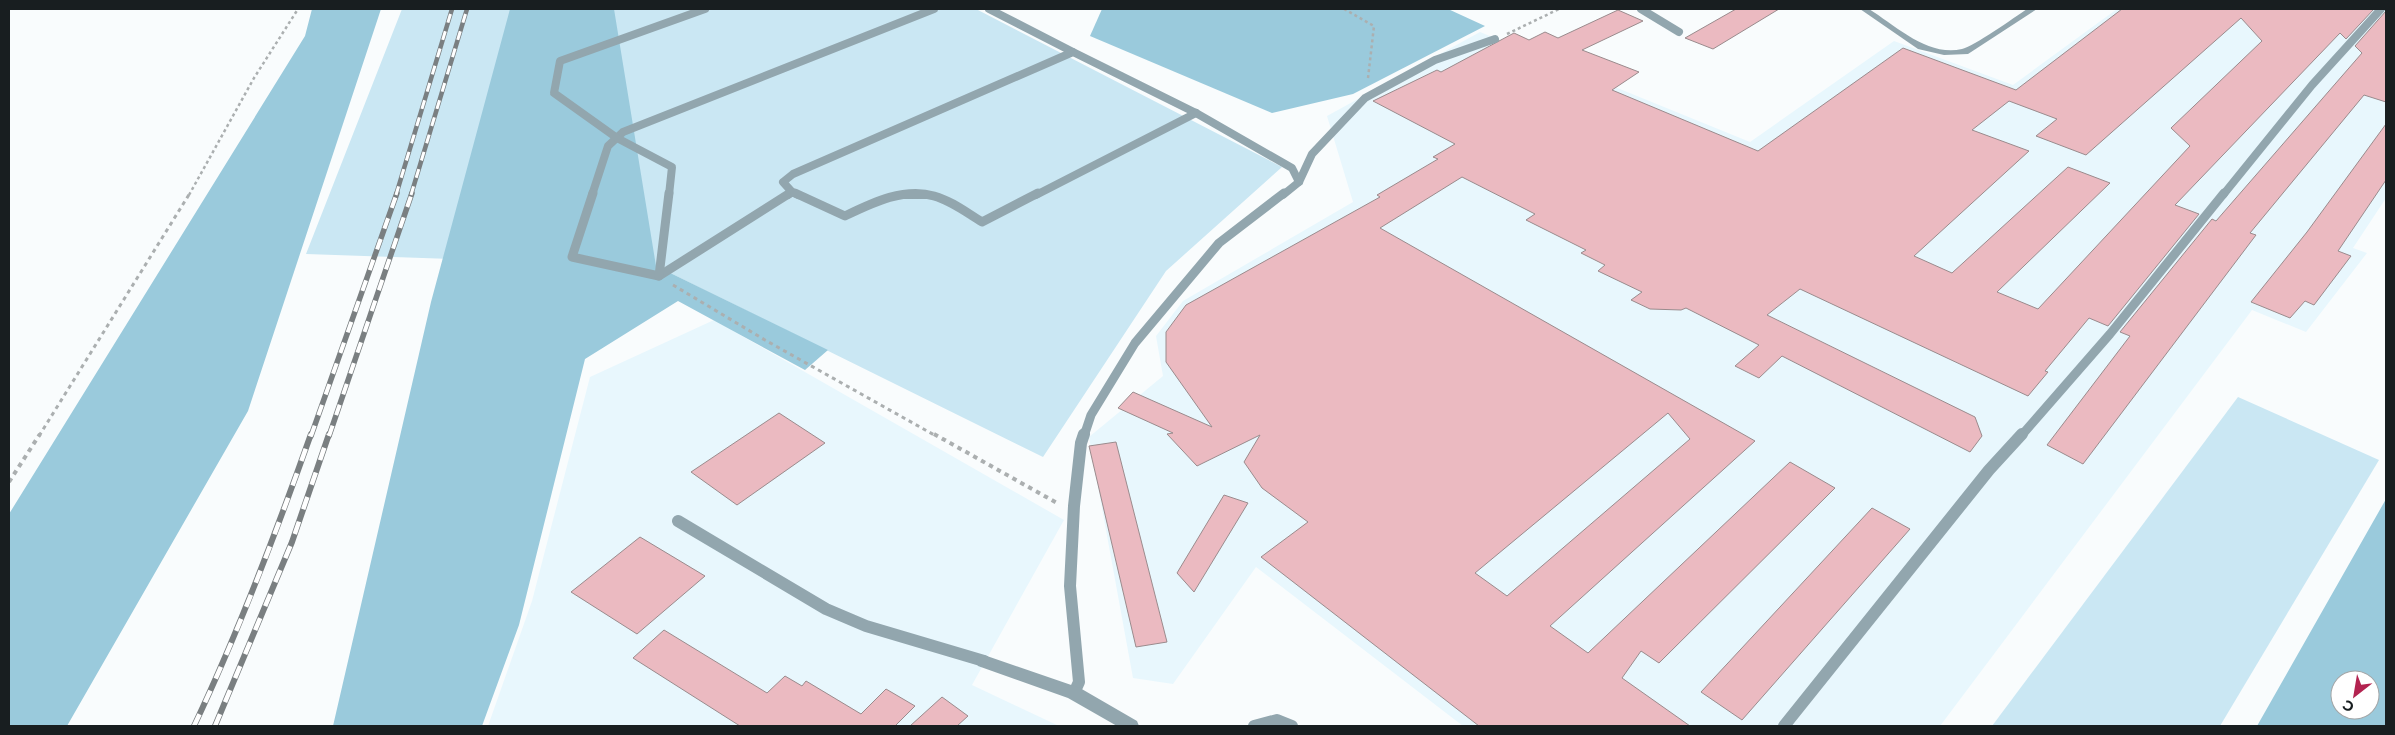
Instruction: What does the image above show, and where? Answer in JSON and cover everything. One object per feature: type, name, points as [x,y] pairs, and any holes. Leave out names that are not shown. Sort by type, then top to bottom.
[{"type":"street","points":[[1864,9],[1921,47],[1944,52],[1965,52],[2033,9]]},
{"type":"street","points":[[984,661],[1074,693],[1131,726]]},
{"type":"lane","points":[[658,276],[672,168],[617,138],[554,93],[560,62],[705,9]]},
{"type":"lane","points":[[792,192],[658,276],[572,256],[608,146],[623,132],[934,9]]},
{"type":"lane","points":[[989,9],[1196,113],[1292,168],[1299,182]]},
{"type":"lane","points":[[1640,9],[1679,32]]},
{"type":"lane","points":[[1784,726],[1989,470],[2097,349],[2312,85],[2380,9]]},
{"type":"lane","points":[[1074,693],[1079,682],[1070,586],[1073,511],[1081,443],[1091,415],[1135,343],[1219,243],[1299,182],[1312,154],[1365,98],[1435,60],[1495,39]]},
{"type":"lane","points":[[1073,52],[793,174],[783,182],[792,192],[845,216],[879,200],[908,194],[928,194],[982,222],[1196,113]]},
{"type":"lane","points":[[678,521],[826,608],[866,626],[984,661]]},
{"type":"lane","points":[[1254,726],[1277,720],[1292,726]]},
{"type":"path","points":[[9,482],[142,273],[276,40],[298,9]]},
{"type":"path","points":[[1344,9],[1374,26],[1365,98]]},
{"type":"path","points":[[1495,39],[1560,9]]},
{"type":"path","points":[[658,276],[765,340],[1073,511]]},
{"type":"shaded area","points":[[312,9],[381,9],[248,411],[67,726],[9,726],[9,514],[305,36]]},
{"type":"shaded area","points":[[402,9],[976,9],[1282,167],[1166,271],[1043,457],[656,266],[306,254]]},
{"type":"shaded area","points":[[510,9],[614,9],[656,266],[828,350],[805,370],[678,301],[585,359],[519,625],[482,726],[333,726],[431,302]]},
{"type":"shaded area","points":[[1102,9],[1448,9],[1485,26],[1353,94],[1272,113],[1090,36]]},
{"type":"shaded area","points":[[2117,9],[2386,9],[2386,198],[2353,248],[2367,253],[2306,332],[2252,310],[1940,726],[1463,726],[1256,567],[1173,684],[1133,678],[1089,437],[1163,376],[1156,336],[1183,301],[1353,202],[1327,116],[1480,32],[1750,142],[1894,41],[2013,85]]},
{"type":"shaded area","points":[[714,320],[1064,520],[972,685],[1059,726],[488,726],[532,601],[590,377]]},
{"type":"shaded area","points":[[2238,397],[2379,460],[2220,726],[1992,726]]},
{"type":"shaded area","points":[[2386,499],[2386,726],[2257,726]]},
{"type":"building","points":[[1736,9],[1779,9],[1713,49],[1685,38]]},
{"type":"building","points":[[2122,9],[2374,9],[2346,39],[2340,33],[2175,205],[2199,214],[2108,326],[2089,318],[2045,371],[2048,372],[2028,396],[1800,289],[1767,315],[1975,417],[1982,436],[1970,452],[1782,356],[1759,378],[1735,366],[1759,345],[1686,308],[1681,310],[1650,309],[1631,300],[1642,292],[1598,271],[1605,265],[1581,253],[1586,250],[1526,220],[1535,214],[1462,177],[1380,228],[1755,441],[1550,626],[1588,653],[1790,462],[1835,488],[1659,663],[1641,651],[1622,678],[1690,726],[1479,726],[1261,557],[1308,522],[1262,488],[1244,462],[1260,435],[1197,466],[1167,434],[1173,433],[1118,408],[1133,392],[1212,427],[1166,362],[1166,332],[1186,305],[1380,197],[1377,195],[1438,159],[1433,157],[1455,144],[1373,101],[1437,70],[1441,72],[1514,33],[1529,40],[1545,32],[1558,38],[1618,10],[1643,21],[1582,50],[1639,72],[1612,90],[1758,151],[1903,48],[2016,90]],"holes":[[[2241,18],[2262,41],[2171,128],[2190,146],[2038,309],[1997,292],[2110,183],[2068,167],[1952,273],[1914,256],[2029,151],[1972,130],[2009,101],[2057,119],[2036,136],[2086,155]],[[1668,413],[1690,439],[1507,596],[1475,573]]]},
{"type":"building","points":[[2386,11],[2386,102],[2364,95],[2250,233],[2256,235],[2083,464],[2047,445],[2130,336],[2120,332],[2212,219],[2216,221],[2362,53],[2355,46]]},
{"type":"building","points":[[2386,124],[2386,180],[2338,251],[2351,256],[2314,305],[2305,301],[2290,318],[2251,302],[2307,232]]},
{"type":"building","points":[[779,413],[825,443],[737,505],[691,472]]},
{"type":"building","points":[[1116,442],[1167,642],[1136,647],[1089,446]]},
{"type":"building","points":[[1224,495],[1248,503],[1194,592],[1177,573]]},
{"type":"building","points":[[1872,508],[1910,529],[1742,720],[1701,692]]},
{"type":"building","points":[[640,537],[705,576],[637,634],[571,592]]},
{"type":"building","points":[[664,630],[767,693],[785,676],[802,686],[806,681],[861,714],[886,689],[915,706],[895,726],[740,726],[633,658]]},
{"type":"building","points":[[942,697],[968,716],[957,726],[910,726]]},
{"type":"railway","points":[[396,195],[452,9]]},
{"type":"railway","points":[[411,195],[467,9]]},
{"type":"railway","points":[[311,436],[397,193]]},
{"type":"railway","points":[[329,436],[412,193]]},
{"type":"railway","points":[[194,726],[256,581],[311,434]]},
{"type":"railway","points":[[215,726],[292,542],[329,434]]}]
